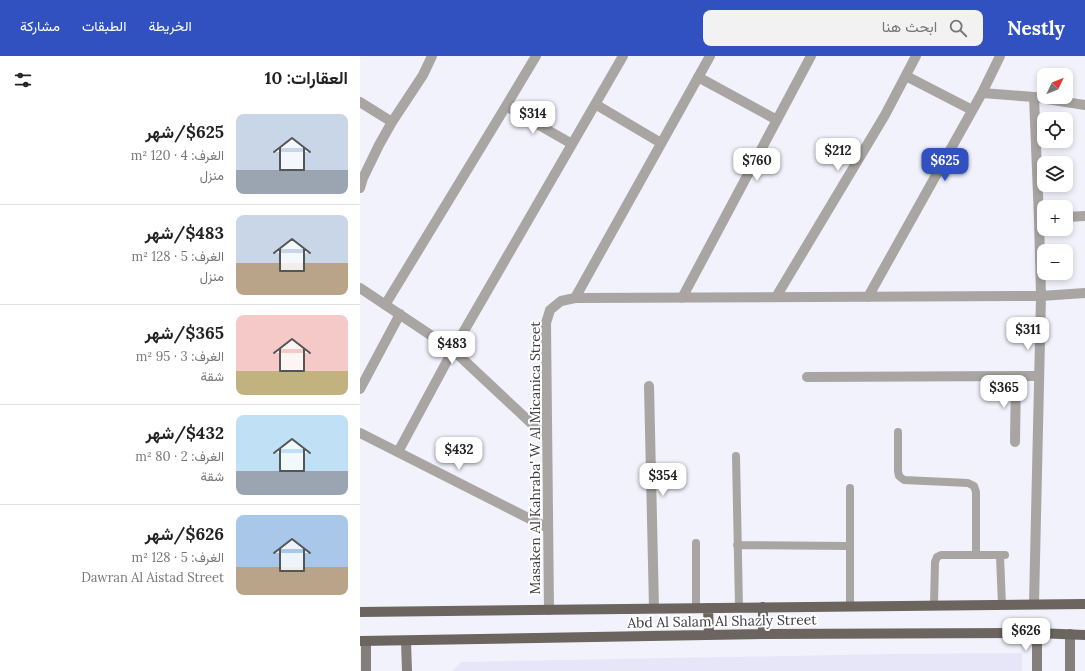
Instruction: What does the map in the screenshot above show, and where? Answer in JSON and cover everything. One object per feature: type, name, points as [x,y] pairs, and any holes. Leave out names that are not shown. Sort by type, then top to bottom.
[{"type":"main road","name":"Abd Al Salam Al Shazly Street","points":[[360,612],[1085,604]]},
{"type":"main road","points":[[763,607],[763,634]]},
{"type":"main road","points":[[708,608],[709,635]]},
{"type":"main road","name":"Abd Al Salam Al Shazly Street","points":[[363,641],[763,634],[1085,635]]},
{"type":"main road","points":[[1037,634],[1037,671]]},
{"type":"main road","points":[[1070,634],[1070,671]]},
{"type":"main road","points":[[363,641],[366,671]]},
{"type":"main road","points":[[406,641],[407,671]]},
{"type":"street","points":[[360,188],[362,176],[392,122],[423,75],[432,56]]},
{"type":"street","points":[[385,305],[536,56]]},
{"type":"street","points":[[398,452],[453,350],[623,56]]},
{"type":"street","points":[[575,298],[710,56]]},
{"type":"street","points":[[682,298],[811,56]]},
{"type":"street","points":[[776,297],[885,115],[916,56]]},
{"type":"street","points":[[868,297],[982,93],[1000,56]]},
{"type":"street","points":[[906,76],[972,110]]},
{"type":"street","points":[[698,77],[777,120]]},
{"type":"street","points":[[982,93],[1085,105]]},
{"type":"street","points":[[1034,98],[1040,200]]},
{"type":"street","points":[[360,102],[392,122]]},
{"type":"street","points":[[595,104],[661,143]]},
{"type":"street","points":[[506,106],[572,144]]},
{"type":"street","points":[[1073,217],[1085,216]]},
{"type":"street","points":[[1034,604],[1041,236]]},
{"type":"street","points":[[360,288],[453,350],[547,438]]},
{"type":"street","name":"Masaken Al Kahraba' W Al Micanica Street","points":[[549,610],[546,323],[550,310],[561,301],[575,298],[1040,296],[1085,293]]},
{"type":"street","points":[[360,389],[400,314]]},
{"type":"street","points":[[1015,442],[1016,376]]},
{"type":"street","points":[[807,377],[1039,376]]},
{"type":"street","points":[[649,386],[654,608]]},
{"type":"street","points":[[360,433],[548,528]]},
{"type":"lane","points":[[898,432],[898,471],[899,476],[904,480],[968,483],[974,486],[976,492],[976,555]]},
{"type":"lane","points":[[736,456],[739,607]]},
{"type":"lane","points":[[850,488],[850,606]]},
{"type":"lane","points":[[696,543],[696,608]]},
{"type":"lane","points":[[737,545],[850,546]]},
{"type":"lane","points":[[934,606],[935,562],[937,557],[941,555],[1003,555],[1002,604]]},
{"type":"shaded area","points":[[1022,653],[1022,671],[452,671],[461,662]]}]
